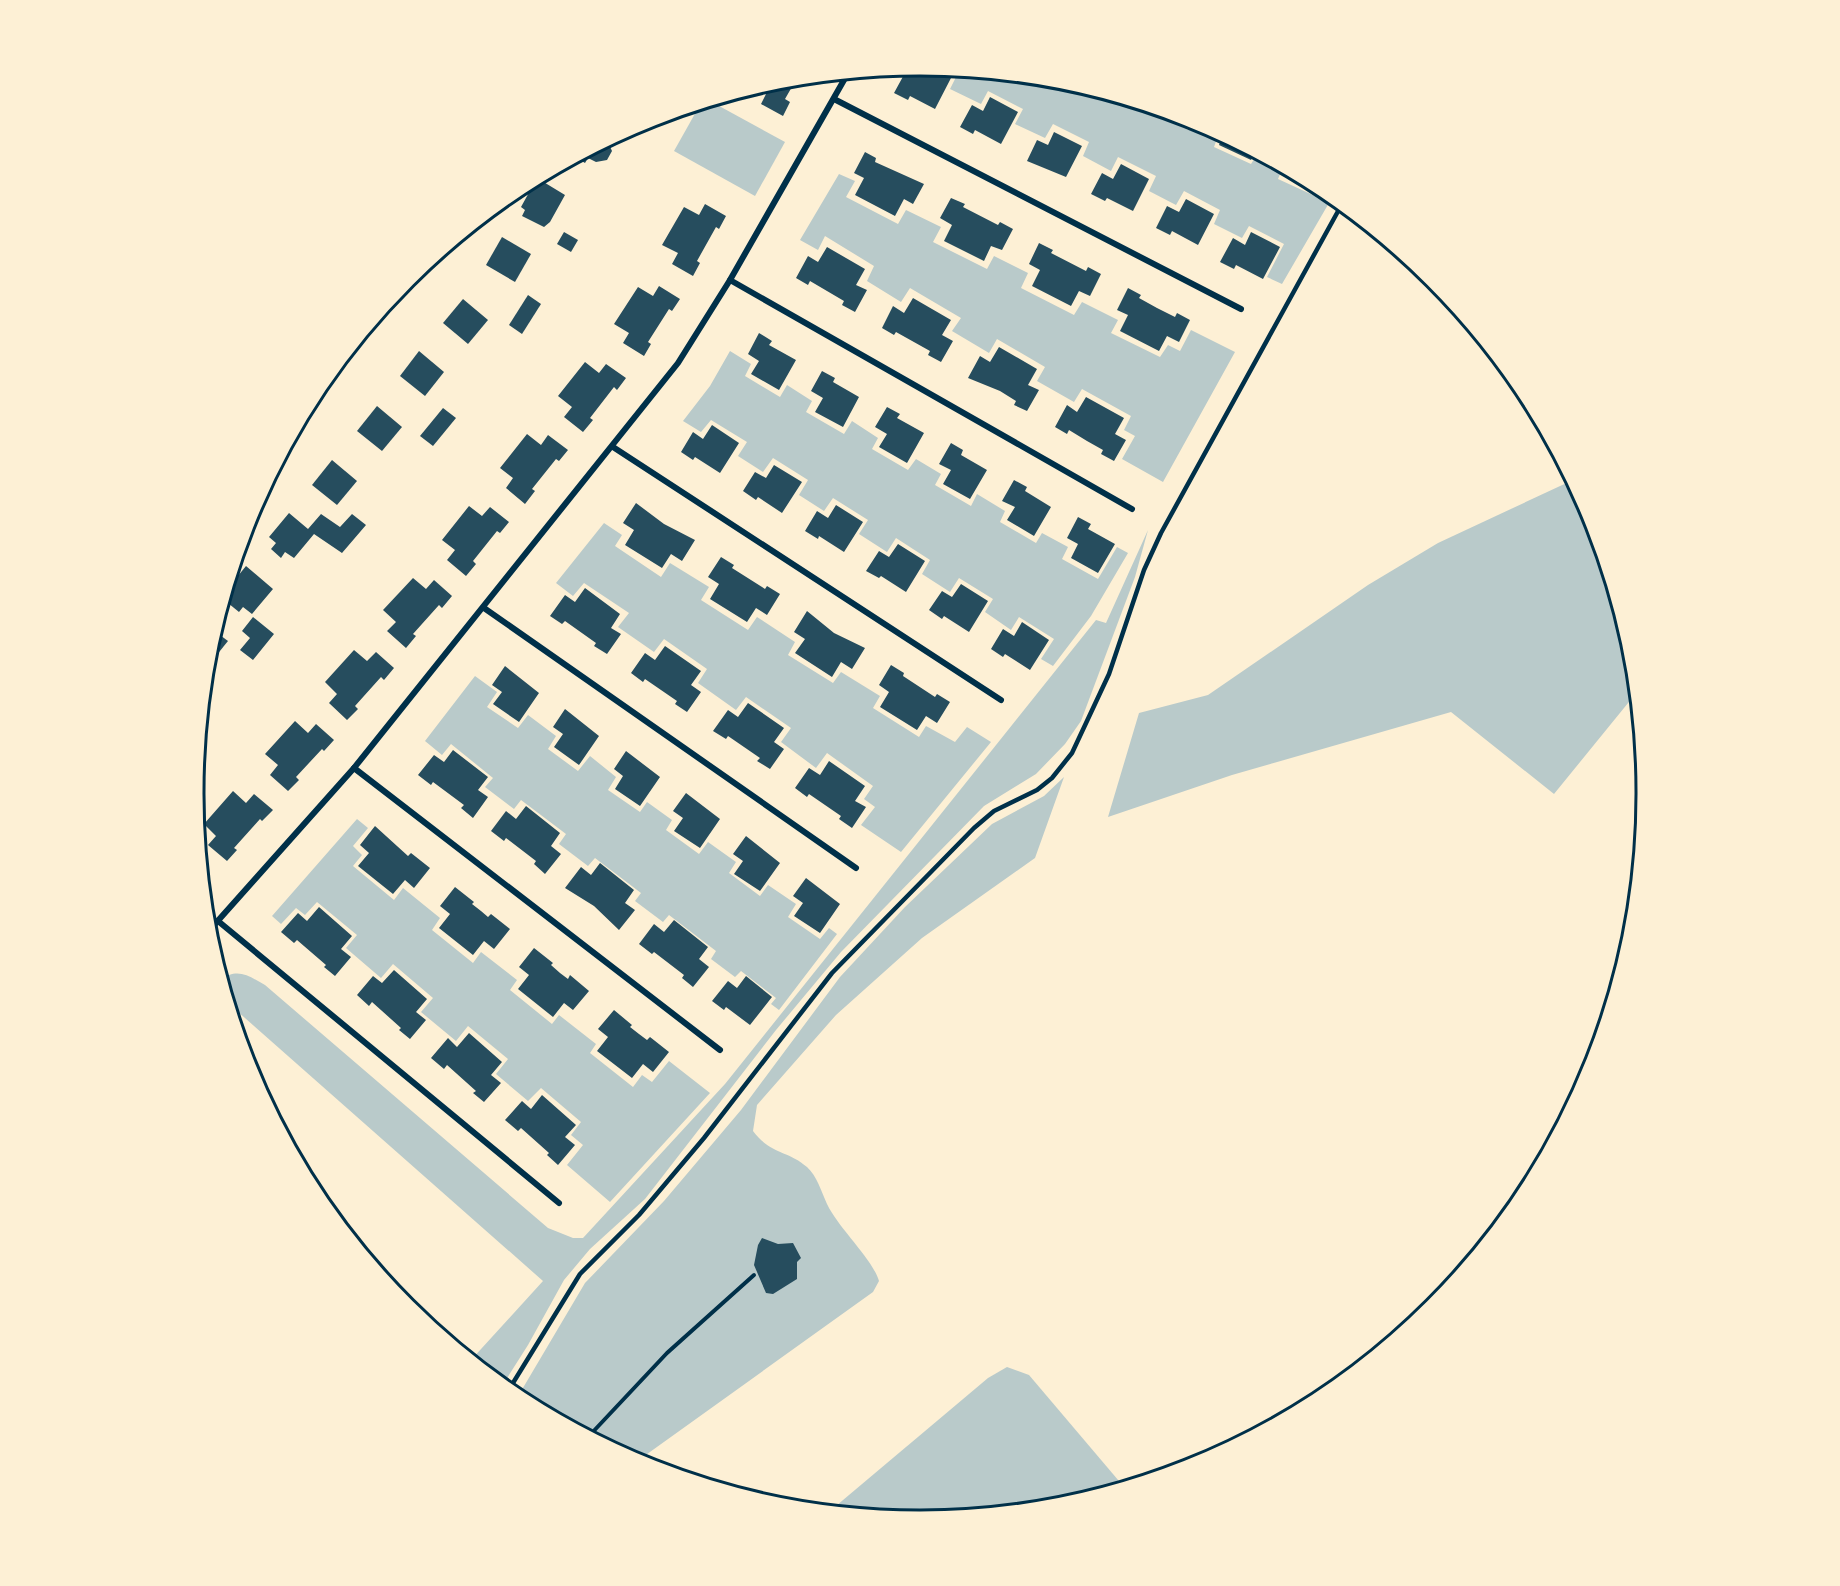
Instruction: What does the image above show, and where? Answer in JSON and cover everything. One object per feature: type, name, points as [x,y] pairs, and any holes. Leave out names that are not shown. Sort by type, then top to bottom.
[{"type":"street","points":[[216,924],[354,768],[678,363],[730,280],[844,81]]},
{"type":"street","points":[[834,99],[1241,309]]},
{"type":"street","points":[[730,280],[1132,509]]},
{"type":"street","points":[[613,447],[1001,700]]},
{"type":"street","points":[[484,608],[856,868]]},
{"type":"street","points":[[354,768],[720,1050]]},
{"type":"street","points":[[218,921],[558,1203]]},
{"type":"lane","points":[[513,1383],[580,1274],[653,1198],[832,973],[974,828],[994,811],[1037,790],[1065,763],[1079,741],[1100,694],[1144,570],[1164,526],[1338,212]]},
{"type":"path","points":[[594,1431],[667,1353],[754,1275]]},
{"type":"shaded area","points":[[956,78],[967,78],[1060,90],[1105,101],[1150,115],[1216,141],[1214,147],[1251,164],[1254,159],[1280,173],[1278,179],[1315,195],[1328,204],[1282,284],[1267,277],[1284,244],[1249,226],[1242,238],[1214,224],[1220,210],[1184,191],[1176,205],[1149,191],[1156,176],[1118,157],[1111,171],[1083,156],[1089,142],[1053,124],[1045,138],[1015,124],[1023,109],[988,91],[981,104],[950,89]]},
{"type":"shaded area","points":[[719,106],[785,142],[755,196],[674,151],[695,113]]},
{"type":"shaded area","points":[[839,174],[855,181],[846,197],[898,224],[906,210],[941,227],[933,242],[987,269],[994,256],[1028,273],[1021,288],[1074,315],[1082,302],[1118,320],[1111,333],[1160,357],[1168,345],[1180,351],[1191,330],[1235,352],[1163,482],[1122,459],[1135,436],[1124,430],[1131,416],[1082,389],[1074,402],[1037,381],[1045,367],[997,339],[989,353],[952,331],[961,318],[910,288],[901,302],[867,281],[874,266],[825,236],[818,250],[800,240]]},
{"type":"shaded area","points":[[730,351],[751,364],[745,376],[780,397],[787,385],[812,401],[806,412],[844,434],[852,421],[878,438],[872,449],[908,470],[916,459],[941,474],[935,485],[971,506],[977,494],[1005,511],[1000,522],[1036,543],[1042,533],[1068,547],[1062,559],[1098,579],[1117,547],[1128,553],[1091,616],[1053,666],[1041,659],[1054,639],[1019,617],[1011,630],[985,612],[993,599],[959,578],[950,592],[922,574],[930,560],[896,538],[887,552],[859,534],[868,520],[833,498],[824,511],[799,495],[808,480],[773,458],[763,472],[738,456],[747,442],[711,420],[701,432],[683,421],[710,386]]},
{"type":"shaded area","points":[[1566,483],[1582,519],[1612,608],[1623,653],[1630,700],[1554,794],[1451,712],[1232,775],[1108,817],[1139,713],[1208,695],[1368,585],[1438,543]]},
{"type":"shaded area","points":[[604,523],[622,535],[615,546],[661,577],[670,563],[709,587],[701,600],[748,630],[757,617],[795,642],[788,655],[833,683],[841,672],[880,696],[873,708],[919,737],[926,726],[955,742],[967,727],[991,742],[901,852],[861,825],[875,807],[864,799],[873,786],[827,753],[816,768],[781,742],[791,728],[746,697],[736,710],[698,683],[707,669],[664,639],[654,652],[618,627],[629,613],[584,583],[573,596],[556,583]]},
{"type":"shaded area","points":[[1148,530],[1135,577],[1081,721],[1065,744],[1036,774],[984,806],[841,952],[776,1030],[645,1199],[590,1249],[564,1280],[507,1378],[476,1355],[543,1281],[239,1012],[227,976],[243,974],[265,985],[548,1228],[573,1238],[583,1238],[725,1084],[1096,620],[1106,623]]},
{"type":"shaded area","points":[[475,676],[497,692],[487,707],[518,728],[528,715],[556,736],[548,749],[578,771],[590,756],[616,777],[608,790],[640,812],[647,802],[672,820],[666,830],[699,854],[708,842],[736,862],[729,873],[760,896],[768,885],[796,904],[788,917],[820,939],[829,928],[837,934],[779,1010],[771,1004],[776,998],[741,971],[735,977],[711,959],[716,951],[669,915],[663,922],[635,901],[641,893],[595,858],[588,866],[559,844],[566,834],[521,800],[514,809],[485,787],[493,778],[451,744],[442,755],[425,741]]},
{"type":"shaded area","points":[[1064,777],[1035,858],[922,938],[836,1015],[757,1105],[753,1131],[766,1144],[807,1167],[816,1179],[832,1214],[875,1272],[879,1281],[873,1292],[646,1455],[603,1436],[522,1389],[585,1283],[664,1201],[741,1110],[840,977],[905,907],[992,824],[1044,796]]},
{"type":"shaded area","points":[[357,819],[368,828],[353,846],[362,855],[353,866],[394,900],[403,888],[440,918],[432,930],[473,963],[481,952],[517,980],[510,990],[552,1024],[559,1015],[596,1044],[590,1053],[633,1087],[642,1075],[652,1082],[669,1061],[710,1093],[610,1202],[567,1165],[583,1145],[571,1135],[581,1122],[541,1088],[528,1101],[496,1074],[508,1059],[468,1026],[456,1041],[421,1012],[433,998],[393,964],[381,978],[346,948],[357,935],[317,902],[305,915],[296,908],[281,924],[272,916]]},
{"type":"shaded area","points":[[1007,1367],[1029,1375],[1119,1481],[1060,1496],[967,1508],[920,1510],[838,1504],[988,1378]]},
{"type":"building","points":[[903,77],[951,78],[935,109],[910,96],[908,100],[894,93]]},
{"type":"building","points":[[791,88],[785,99],[790,102],[783,116],[761,104],[766,93]]},
{"type":"building","points":[[990,97],[1018,112],[1001,144],[975,130],[973,134],[960,127],[972,105],[983,111]]},
{"type":"building","points":[[1054,132],[1082,146],[1066,177],[1027,161],[1037,140],[1048,145]]},
{"type":"building","points":[[1220,142],[1252,158],[1251,160],[1219,145]]},
{"type":"building","points":[[610,147],[612,151],[607,160],[596,162],[588,158]]},
{"type":"building","points":[[865,152],[876,158],[875,162],[924,184],[913,204],[904,199],[895,216],[855,195],[864,178],[854,173]]},
{"type":"building","points":[[1121,164],[1149,179],[1133,211],[1107,198],[1105,201],[1091,194],[1102,173],[1113,179]]},
{"type":"building","points":[[545,183],[565,195],[550,222],[544,227],[522,216],[525,210],[521,207],[529,193]]},
{"type":"building","points":[[951,198],[965,204],[963,207],[998,225],[1000,222],[1013,229],[1002,250],[991,246],[984,261],[944,241],[952,225],[940,218]]},
{"type":"building","points":[[1186,199],[1214,214],[1198,245],[1172,231],[1170,235],[1156,228],[1167,206],[1179,212]]},
{"type":"building","points":[[705,204],[726,216],[719,229],[716,227],[697,261],[700,263],[693,276],[672,264],[678,253],[662,245],[684,207],[699,215]]},
{"type":"building","points":[[564,232],[578,240],[571,252],[557,244]]},
{"type":"building","points":[[1251,232],[1280,247],[1263,279],[1236,265],[1234,269],[1220,262],[1233,238],[1245,245]]},
{"type":"building","points":[[502,237],[531,254],[515,282],[486,265]]},
{"type":"building","points":[[1039,243],[1053,250],[1051,253],[1086,271],[1088,267],[1101,274],[1090,296],[1079,291],[1071,306],[1032,286],[1040,270],[1029,264]]},
{"type":"building","points":[[827,247],[865,269],[856,285],[867,290],[855,312],[842,305],[844,301],[810,281],[808,285],[796,278],[808,256],[818,262]]},
{"type":"building","points":[[659,286],[680,299],[672,311],[669,309],[648,342],[651,344],[644,356],[623,343],[629,333],[614,324],[638,287],[653,296]]},
{"type":"building","points":[[1128,288],[1141,295],[1139,298],[1157,308],[1175,317],[1177,313],[1190,320],[1179,342],[1167,336],[1159,351],[1120,331],[1128,315],[1117,310]]},
{"type":"building","points":[[528,295],[541,304],[522,334],[509,325]]},
{"type":"building","points":[[913,298],[951,320],[942,335],[953,341],[941,362],[928,355],[930,351],[896,332],[894,335],[882,328],[893,306],[904,313]]},
{"type":"building","points":[[463,299],[488,320],[468,344],[443,323]]},
{"type":"building","points":[[759,333],[772,341],[769,345],[796,360],[779,390],[751,374],[759,361],[748,354]]},
{"type":"building","points":[[999,347],[1037,369],[1028,385],[1039,390],[1027,411],[1014,405],[1016,401],[1000,391],[968,378],[980,356],[990,362]]},
{"type":"building","points":[[419,351],[444,372],[425,396],[400,376]]},
{"type":"building","points":[[585,362],[599,373],[606,364],[626,378],[617,390],[614,387],[590,418],[593,420],[583,432],[564,417],[572,407],[558,396]]},
{"type":"building","points":[[822,371],[835,378],[833,382],[859,397],[843,427],[815,412],[823,398],[811,391]]},
{"type":"building","points":[[1086,397],[1124,418],[1115,434],[1126,440],[1114,461],[1101,454],[1103,450],[1069,430],[1067,434],[1055,427],[1067,405],[1077,412]]},
{"type":"building","points":[[377,406],[402,427],[382,451],[357,431]]},
{"type":"building","points":[[887,407],[900,414],[897,418],[924,433],[907,463],[879,447],[887,434],[875,427]]},
{"type":"building","points":[[443,408],[456,418],[433,446],[420,436]]},
{"type":"building","points":[[712,425],[739,443],[720,473],[695,457],[693,460],[681,452],[693,432],[703,439]]},
{"type":"building","points":[[527,434],[541,445],[548,435],[568,450],[559,461],[556,459],[532,489],[535,491],[525,504],[506,488],[513,478],[500,468]]},
{"type":"building","points":[[951,443],[963,450],[961,455],[987,470],[970,499],[943,484],[951,470],[939,464]]},
{"type":"building","points":[[332,460],[357,481],[337,505],[312,485]]},
{"type":"building","points":[[774,465],[802,482],[782,513],[758,497],[756,500],[743,491],[755,472],[766,478]]},
{"type":"building","points":[[1014,480],[1027,487],[1025,491],[1051,507],[1034,536],[1007,520],[1015,507],[1002,501]]},
{"type":"building","points":[[636,503],[664,524],[695,540],[682,561],[671,554],[662,568],[625,545],[634,530],[623,523]]},
{"type":"building","points":[[836,505],[863,522],[844,552],[819,536],[818,539],[805,531],[817,511],[828,518]]},
{"type":"building","points":[[469,506],[482,516],[490,507],[509,522],[500,533],[497,531],[473,561],[476,564],[466,576],[447,560],[455,550],[442,540]]},
{"type":"building","points":[[289,513],[308,529],[321,514],[340,527],[352,514],[366,525],[342,553],[314,534],[294,558],[285,552],[281,558],[271,549],[276,543],[269,537]]},
{"type":"building","points":[[1078,517],[1091,524],[1088,529],[1115,544],[1098,573],[1071,558],[1078,544],[1067,538]]},
{"type":"building","points":[[898,544],[925,561],[906,592],[881,576],[879,578],[866,571],[879,551],[889,557]]},
{"type":"building","points":[[721,557],[734,565],[732,568],[765,589],[767,586],[780,594],[767,615],[756,608],[747,622],[710,599],[719,584],[708,577]]},
{"type":"building","points":[[246,566],[273,589],[252,614],[243,607],[239,612],[229,604],[238,576]]},
{"type":"building","points":[[413,578],[426,589],[434,580],[452,596],[442,608],[439,605],[413,634],[416,636],[406,648],[387,631],[396,622],[383,610]]},
{"type":"building","points":[[961,584],[988,601],[969,632],[944,616],[942,619],[929,610],[942,591],[952,597]]},
{"type":"building","points":[[585,588],[620,614],[611,628],[621,634],[607,654],[594,646],[596,643],[565,621],[562,624],[550,616],[565,595],[575,602]]},
{"type":"building","points":[[807,611],[834,633],[865,648],[852,669],[841,662],[832,677],[795,653],[805,639],[794,632]]},
{"type":"building","points":[[253,617],[274,634],[253,660],[240,650],[250,638],[242,631]]},
{"type":"building","points":[[1022,622],[1049,640],[1030,670],[1005,654],[1003,657],[991,649],[1003,629],[1014,636]]},
{"type":"building","points":[[221,636],[228,641],[217,655]]},
{"type":"building","points":[[665,646],[701,671],[691,685],[701,692],[687,712],[675,704],[677,701],[645,679],[643,682],[631,673],[645,653],[655,660]]},
{"type":"building","points":[[354,650],[367,661],[376,652],[394,668],[384,680],[381,677],[355,706],[358,709],[347,720],[329,703],[337,694],[325,682]]},
{"type":"building","points":[[891,665],[904,673],[903,676],[935,697],[937,694],[950,702],[937,723],[926,716],[917,730],[880,707],[889,692],[879,685]]},
{"type":"building","points":[[505,666],[539,693],[519,722],[493,704],[502,692],[492,685]]},
{"type":"building","points":[[748,703],[784,728],[774,742],[784,749],[770,769],[757,761],[760,758],[728,736],[726,739],[713,731],[728,710],[738,717]]},
{"type":"building","points":[[565,709],[599,736],[579,765],[554,747],[563,734],[553,727]]},
{"type":"building","points":[[295,721],[308,733],[316,724],[334,740],[324,751],[322,749],[296,777],[299,780],[288,791],[270,775],[278,765],[265,754]]},
{"type":"building","points":[[453,750],[488,777],[478,790],[488,797],[473,818],[461,808],[464,805],[433,782],[431,785],[418,775],[434,755],[444,762]]},
{"type":"building","points":[[626,751],[660,777],[640,806],[615,789],[623,776],[614,769]]},
{"type":"building","points":[[829,761],[865,786],[855,801],[866,807],[852,828],[839,819],[841,816],[809,794],[807,797],[795,788],[809,768],[820,775]]},
{"type":"building","points":[[233,791],[246,803],[254,794],[273,810],[262,821],[260,819],[234,848],[237,850],[227,861],[208,845],[216,836],[205,823]]},
{"type":"building","points":[[686,793],[720,819],[700,848],[674,831],[683,818],[673,811]]},
{"type":"building","points":[[526,806],[560,833],[551,846],[561,854],[545,874],[534,864],[536,861],[506,838],[504,841],[491,831],[506,811],[516,819]]},
{"type":"building","points":[[375,826],[408,856],[411,853],[430,868],[414,888],[405,880],[393,894],[358,866],[369,853],[360,845]]},
{"type":"building","points":[[746,836],[780,863],[760,891],[734,874],[743,861],[733,854]]},
{"type":"building","points":[[600,863],[634,890],[625,903],[635,910],[619,930],[594,906],[565,888],[581,867],[591,875]]},
{"type":"building","points":[[806,878],[840,904],[820,933],[794,916],[803,903],[793,896]]},
{"type":"building","points":[[455,887],[488,917],[491,914],[510,929],[494,949],[484,941],[473,955],[439,928],[450,914],[440,906]]},
{"type":"building","points":[[319,907],[352,936],[341,949],[351,957],[335,976],[297,940],[294,943],[281,932],[298,913],[307,921]]},
{"type":"building","points":[[674,920],[708,947],[699,959],[709,967],[693,987],[682,978],[684,975],[654,952],[652,954],[639,944],[654,924],[664,932]]},
{"type":"building","points":[[534,948],[553,963],[551,965],[560,973],[568,979],[570,975],[589,991],[573,1010],[564,1003],[553,1017],[518,989],[529,975],[519,967]]},
{"type":"building","points":[[394,970],[427,999],[416,1012],[426,1020],[410,1039],[372,1002],[369,1006],[357,995],[373,976],[382,983]]},
{"type":"building","points":[[746,976],[772,997],[750,1025],[726,1007],[724,1010],[712,1001],[728,981],[737,988]]},
{"type":"building","points":[[614,1010],[639,1034],[647,1040],[650,1037],[669,1052],[653,1072],[643,1064],[632,1078],[597,1051],[608,1037],[598,1029]]},
{"type":"building","points":[[469,1033],[502,1062],[491,1075],[501,1083],[484,1102],[473,1093],[476,1091],[447,1065],[444,1069],[431,1058],[448,1038],[457,1047]]},
{"type":"building","points":[[542,1095],[576,1125],[565,1137],[575,1145],[558,1165],[547,1155],[549,1153],[521,1128],[518,1131],[505,1120],[522,1101],[531,1109]]},
{"type":"building","points":[[762,1238],[778,1244],[793,1243],[801,1258],[797,1262],[797,1279],[773,1294],[766,1293],[754,1265],[758,1245]]}]
